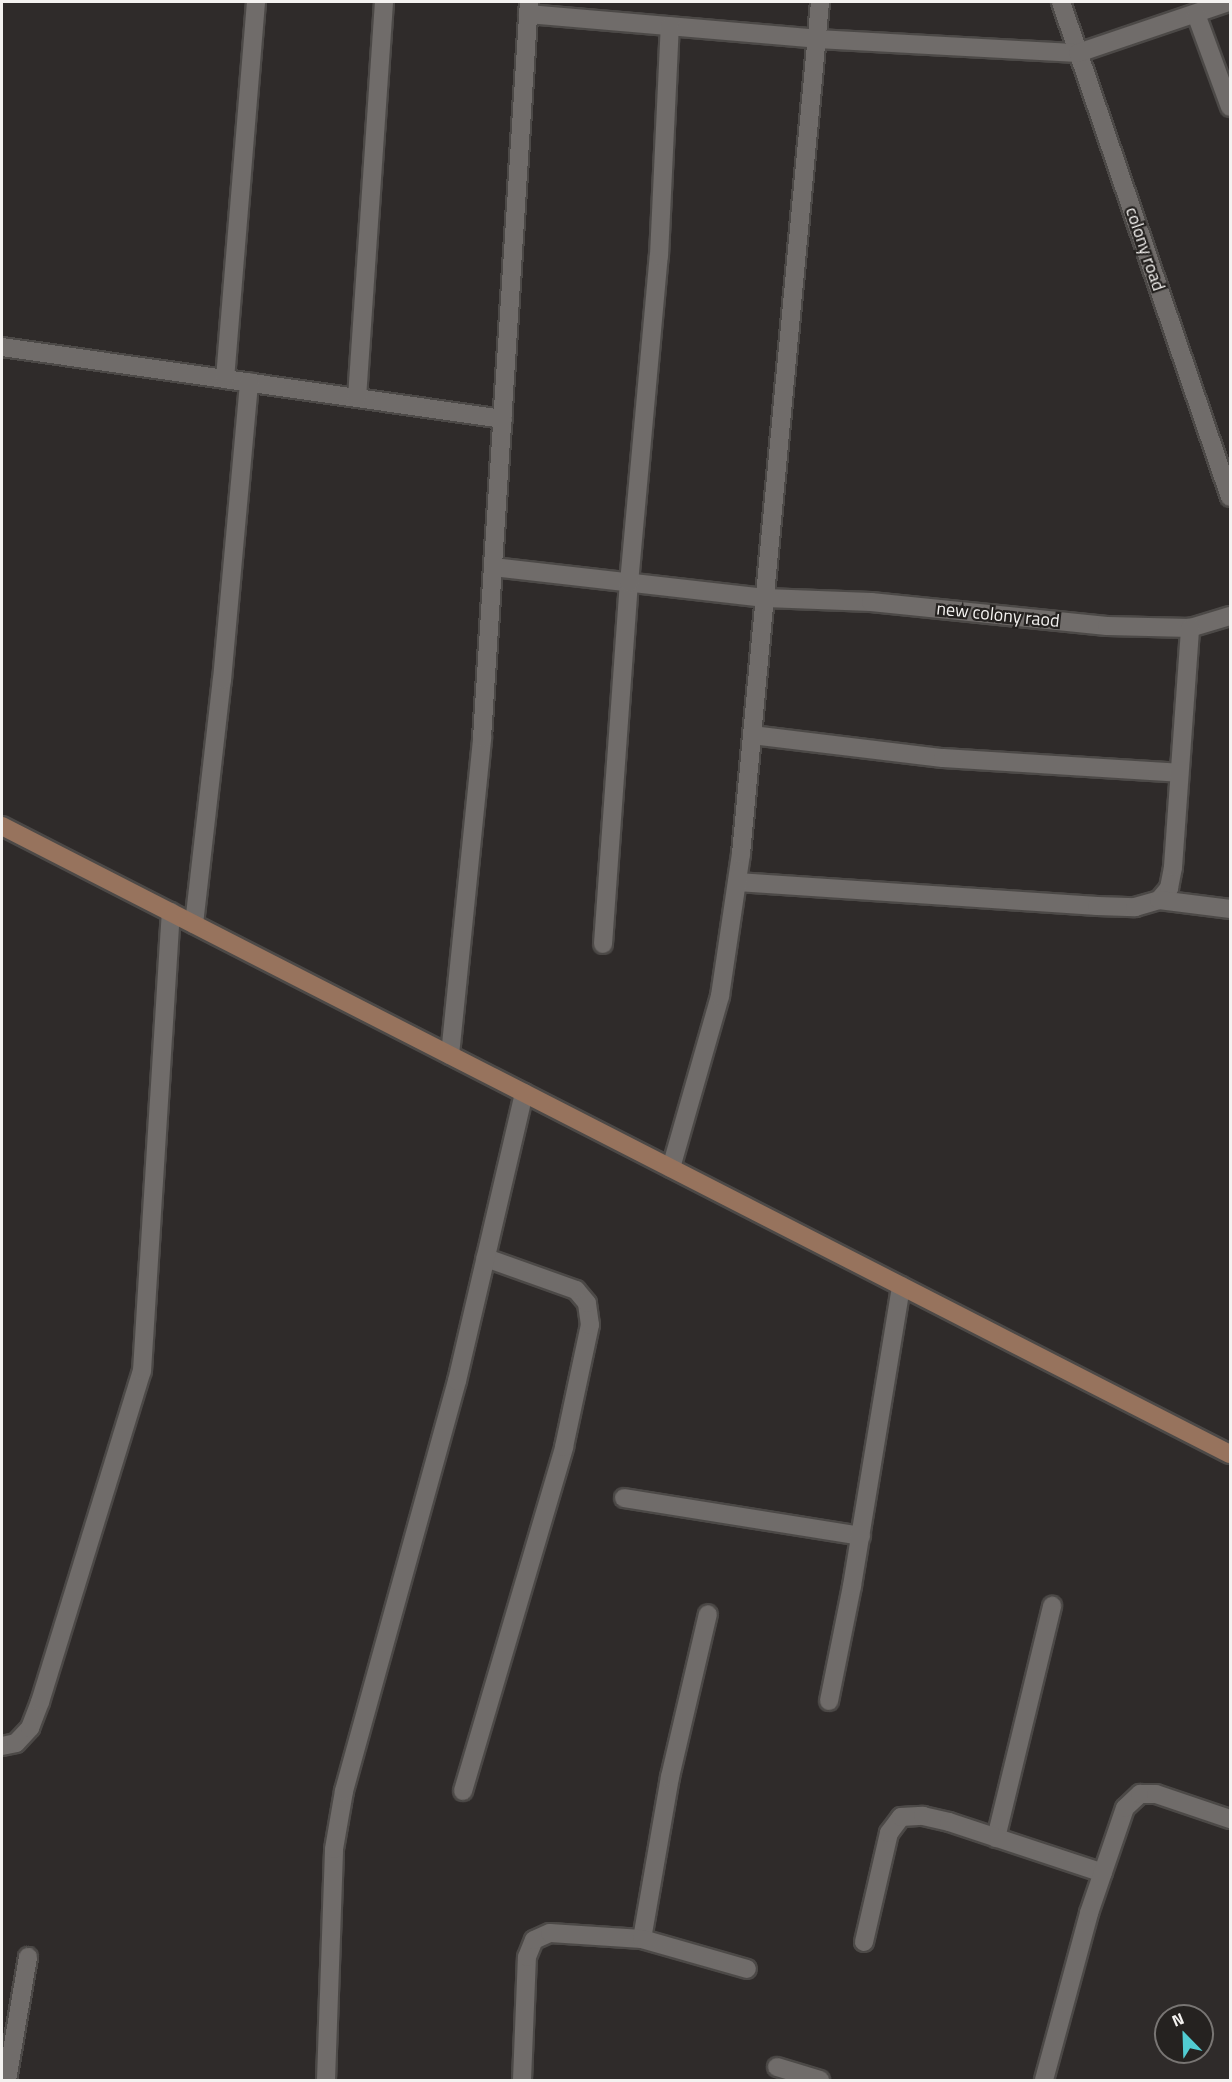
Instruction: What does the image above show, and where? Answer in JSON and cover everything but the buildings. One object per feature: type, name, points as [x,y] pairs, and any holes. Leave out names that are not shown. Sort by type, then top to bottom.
[{"type":"main road","points":[[2,826],[1230,1454]]},
{"type":"street","points":[[225,379],[256,2]]},
{"type":"street","points":[[357,398],[384,2]]},
{"type":"street","points":[[671,1168],[720,996],[737,882],[820,2]]},
{"type":"street","name":"colony road","points":[[1061,2],[1230,497]]},
{"type":"street","points":[[450,1055],[482,738],[528,8],[670,26],[817,39],[1078,53],[1229,2]]},
{"type":"street","points":[[1196,14],[1230,107]]},
{"type":"street","points":[[603,944],[629,583],[659,256],[670,26]]},
{"type":"street","points":[[2,347],[503,419]]},
{"type":"street","points":[[194,924],[226,645],[249,382]]},
{"type":"street","name":"new colony raod","points":[[494,567],[765,598],[871,602],[1107,626],[1190,628],[1230,616]]},
{"type":"street","points":[[1159,900],[1169,888],[1190,628]]},
{"type":"street","points":[[752,735],[943,758],[1179,773]]},
{"type":"street","points":[[737,882],[1097,906],[1135,907],[1159,900],[1230,909]]},
{"type":"street","points":[[2,1746],[16,1743],[30,1728],[40,1702],[142,1371],[171,912]]},
{"type":"street","points":[[326,2080],[334,1849],[344,1791],[457,1381],[524,1093]]},
{"type":"street","points":[[463,1791],[564,1447],[590,1324],[587,1302],[576,1290],[486,1258]]},
{"type":"street","points":[[829,1701],[861,1536],[901,1286]]},
{"type":"street","points":[[624,1497],[861,1536]]},
{"type":"street","points":[[996,1838],[1052,1606]]},
{"type":"street","points":[[642,1939],[670,1777],[708,1614]]},
{"type":"street","points":[[1044,2080],[1103,1873],[1125,1808],[1140,1794],[1156,1794],[1230,1820]]},
{"type":"street","points":[[864,1942],[889,1833],[901,1817],[923,1816],[1103,1873]]},
{"type":"street","points":[[522,2080],[527,1957],[534,1940],[550,1933],[642,1939],[747,1969]]},
{"type":"street","points":[[7,2080],[28,1957]]},
{"type":"street","points":[[777,2067],[820,2080]]}]
